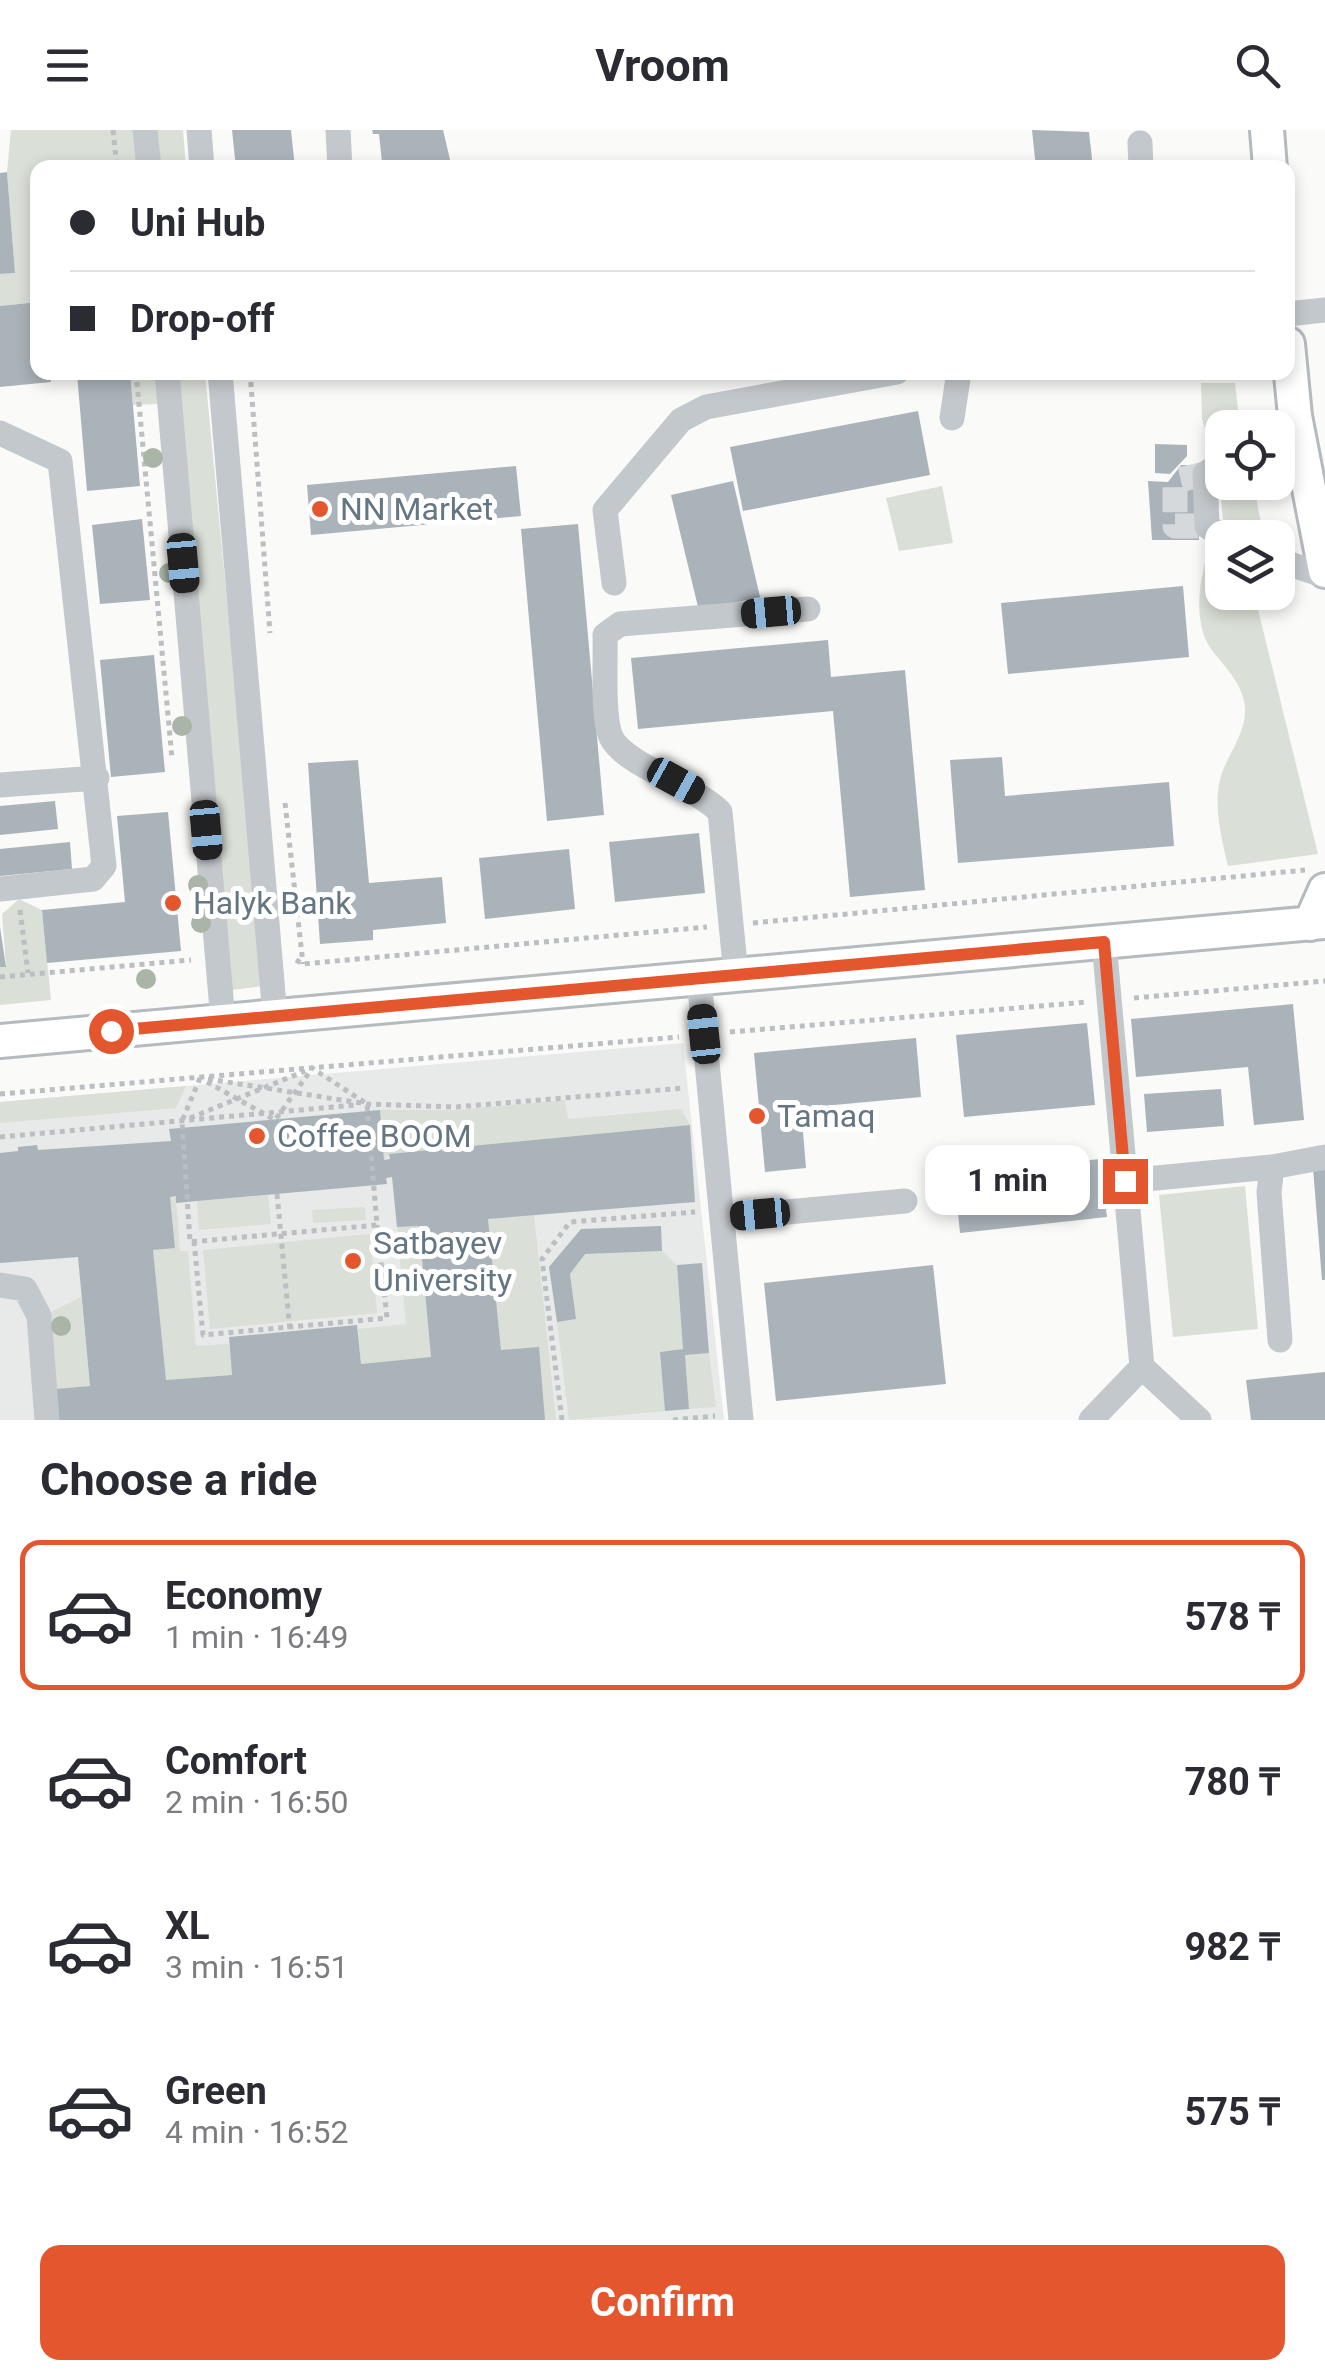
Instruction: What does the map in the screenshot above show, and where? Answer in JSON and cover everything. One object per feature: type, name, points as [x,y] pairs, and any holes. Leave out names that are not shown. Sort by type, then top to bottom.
[{"type":"main road","points":[[1267,130],[1269,160]]},
{"type":"main road","points":[[1286,410],[1287,380]]},
{"type":"main road","points":[[1295,457],[1325,573]]},
{"type":"main road","points":[[0,1040],[1318,923],[1325,890]]},
{"type":"street","points":[[146,130],[148,160]]},
{"type":"street","points":[[199,130],[201,160]]},
{"type":"street","points":[[338,130],[340,160]]},
{"type":"street","points":[[1295,313],[1325,310]]},
{"type":"street","points":[[167,380],[223,1021]]},
{"type":"street","points":[[221,380],[275,1016]]},
{"type":"street","points":[[614,583],[605,510],[682,420],[706,407],[854,380]]},
{"type":"street","points":[[952,418],[958,380]]},
{"type":"street","points":[[0,434],[60,461],[98,778],[104,866],[100,875],[9,888]]},
{"type":"street","points":[[1295,565],[1325,573]]},
{"type":"street","points":[[736,975],[720,812],[704,796],[620,750],[609,735],[605,635],[620,624],[808,609]]},
{"type":"street","points":[[0,785],[98,778]]},
{"type":"street","points":[[1104,942],[1142,1368],[1199,1420]]},
{"type":"street","points":[[699,978],[716,1214],[741,1420]]},
{"type":"street","points":[[1125,1181],[1272,1167],[1325,1157]]},
{"type":"street","points":[[1272,1167],[1269,1192],[1280,1340]]},
{"type":"street","points":[[716,1214],[905,1201]]},
{"type":"street","points":[[0,1285],[25,1288],[36,1306],[46,1420]]},
{"type":"street","points":[[1091,1420],[1142,1368]]},
{"type":"path","points":[[113,130],[116,160]]},
{"type":"path","points":[[137,380],[173,764]]},
{"type":"path","points":[[251,380],[272,648]]},
{"type":"path","points":[[283,787],[302,964],[1294,871]]},
{"type":"path","points":[[9,888],[28,974]]},
{"type":"path","points":[[0,977],[191,960],[192,974]]},
{"type":"path","points":[[0,1094],[1325,981]]},
{"type":"path","points":[[182,1121],[312,1068]]},
{"type":"path","points":[[200,1078],[275,1120],[312,1068]]},
{"type":"path","points":[[312,1068],[366,1104]]},
{"type":"path","points":[[200,1078],[366,1104],[455,1107],[679,1088]]},
{"type":"path","points":[[200,1078],[182,1121],[190,1242],[377,1226]]},
{"type":"path","points":[[280,1112],[366,1104]]},
{"type":"path","points":[[194,1241],[202,1335],[387,1318],[366,1104]]},
{"type":"path","points":[[0,1137],[264,1114]]},
{"type":"path","points":[[278,1194],[290,1329]]},
{"type":"path","points":[[562,1420],[542,1259],[570,1222],[716,1214]]},
{"type":"shaded area","points":[[11,130],[137,130],[139,160],[30,160],[30,303],[0,306],[0,274],[15,273],[7,172]]},
{"type":"shaded area","points":[[153,130],[183,130],[185,160],[155,160]]},
{"type":"shaded area","points":[[131,380],[157,380],[159,404],[133,405]]},
{"type":"shaded area","points":[[175,380],[206,380],[264,986],[232,990]]},
{"type":"shaded area","points":[[1201,383],[1235,383],[1238,410],[1205,410],[1205,429]]},
{"type":"shaded area","points":[[942,486],[953,543],[899,551],[886,498]]},
{"type":"shaded area","points":[[1221,500],[1256,500],[1261,520],[1223,520]]},
{"type":"shaded area","points":[[1205,563],[1205,610],[1258,610],[1318,854],[1228,866],[1219,819],[1219,784],[1243,724],[1245,706],[1237,684],[1203,632],[1199,598]]},
{"type":"shaded area","points":[[19,899],[42,910],[51,1000],[0,1005],[0,967],[6,966],[2,914]]},
{"type":"shaded area","name":"Satbayev University","points":[[683,1043],[724,1420],[0,1420],[0,1102]]},
{"type":"shaded area","points":[[186,1086],[176,1108],[0,1123],[0,1102]]},
{"type":"shaded area","points":[[565,1100],[568,1119],[681,1109],[690,1125],[390,1154],[384,1160],[380,1110],[456,1110]]},
{"type":"shaded area","points":[[1245,1186],[1258,1329],[1173,1337],[1159,1195]]},
{"type":"shaded area","points":[[268,1195],[271,1224],[199,1230],[197,1201]]},
{"type":"shaded area","points":[[176,1196],[180,1251],[188,1251],[196,1346],[229,1344],[232,1375],[166,1380],[153,1250],[175,1247],[170,1197]]},
{"type":"shaded area","points":[[365,1207],[366,1220],[313,1223],[312,1210]]},
{"type":"shaded area","points":[[534,1215],[556,1420],[545,1420],[501,1350],[488,1219]]},
{"type":"shaded area","points":[[419,1226],[431,1357],[361,1364],[358,1329],[406,1324],[397,1227]]},
{"type":"shaded area","points":[[370,1234],[377,1313],[210,1329],[203,1250]]},
{"type":"shaded area","points":[[662,1251],[677,1265],[683,1349],[661,1352],[665,1411],[569,1420],[557,1322],[576,1319],[570,1274],[585,1254]]},
{"type":"shaded area","points":[[81,1297],[90,1386],[55,1389],[49,1313]]},
{"type":"shaded area","points":[[709,1353],[716,1407],[689,1409],[685,1355]]},
{"type":"building","points":[[232,130],[291,130],[294,160],[235,160]]},
{"type":"building","points":[[372,130],[443,130],[450,160],[382,160],[379,134]]},
{"type":"building","points":[[1032,130],[1089,132],[1092,160],[1035,160]]},
{"type":"building","points":[[7,172],[15,273],[0,274],[0,173]]},
{"type":"building","points":[[30,303],[30,380],[51,382],[0,387],[0,306]]},
{"type":"building","points":[[78,380],[131,380],[140,486],[87,491]]},
{"type":"building","points":[[918,411],[930,475],[743,511],[730,447]]},
{"type":"building","points":[[1155,444],[1187,445],[1187,456],[1170,474],[1155,473]]},
{"type":"building","points":[[1181,465],[1197,465],[1199,540],[1152,540],[1148,481],[1168,482]]},
{"type":"building","points":[[516,466],[521,516],[311,535],[307,485]]},
{"type":"building","points":[[733,481],[760,597],[699,611],[671,495]]},
{"type":"building","points":[[142,519],[150,600],[100,604],[92,525]]},
{"type":"building","points":[[578,524],[604,815],[547,821],[521,529]]},
{"type":"building","points":[[1183,586],[1189,657],[1008,674],[1001,603]]},
{"type":"building","points":[[828,640],[831,677],[905,670],[925,890],[850,897],[833,711],[638,729],[631,658]]},
{"type":"building","points":[[154,655],[165,772],[111,777],[100,660]]},
{"type":"building","points":[[1002,757],[1005,796],[1169,782],[1174,846],[958,863],[950,760]]},
{"type":"building","points":[[358,760],[369,883],[442,877],[446,923],[373,930],[373,940],[320,944],[308,763]]},
{"type":"building","points":[[55,801],[58,829],[0,835],[0,806]]},
{"type":"building","points":[[168,812],[181,951],[47,963],[42,910],[125,902],[117,816]]},
{"type":"building","points":[[699,833],[705,893],[615,902],[609,842]]},
{"type":"building","points":[[70,842],[72,869],[0,876],[0,849]]},
{"type":"building","points":[[569,849],[575,909],[485,919],[479,858]]},
{"type":"building","points":[[0,927],[6,967],[0,967]]},
{"type":"building","points":[[1293,1004],[1304,1120],[1254,1125],[1248,1067],[1136,1077],[1131,1019]]},
{"type":"building","points":[[1087,1023],[1095,1105],[964,1117],[956,1035]]},
{"type":"building","points":[[916,1038],[921,1097],[801,1108],[806,1168],[765,1172],[754,1053]]},
{"type":"building","points":[[1221,1089],[1224,1126],[1147,1132],[1144,1094]]},
{"type":"building","points":[[380,1110],[384,1160],[390,1159],[389,1154],[690,1125],[695,1202],[488,1219],[501,1350],[539,1347],[545,1420],[59,1420],[55,1389],[90,1386],[78,1257],[0,1263],[0,1153],[37,1145],[38,1150],[171,1141],[169,1129]],"holes":[[[392,1177],[397,1227],[419,1226],[431,1357],[361,1364],[357,1325],[229,1337],[232,1375],[166,1380],[153,1250],[175,1248],[170,1197],[176,1196],[176,1203],[387,1184],[386,1178]]]},
{"type":"building","points":[[1100,1159],[1107,1217],[960,1233],[954,1174]]},
{"type":"building","points":[[1325,1166],[1325,1280],[1322,1280],[1313,1168]]},
{"type":"building","points":[[661,1226],[662,1251],[585,1254],[570,1274],[576,1319],[557,1322],[549,1267],[581,1229]]},
{"type":"building","points":[[702,1263],[709,1353],[685,1355],[689,1409],[665,1411],[660,1352],[683,1349],[677,1265]]},
{"type":"building","points":[[933,1265],[946,1384],[776,1401],[764,1283]]},
{"type":"building","points":[[1325,1372],[1325,1420],[1251,1420],[1246,1380]]},
{"type":"tunnel","points":[[1205,474],[1175,481],[1175,526],[1205,526]]},
{"type":"place","name":"NN Market","points":[[320,509]]},
{"type":"place","name":"Halyk Bank","points":[[173,903]]},
{"type":"place","name":"Tamaq","points":[[757,1116]]},
{"type":"place","name":"Coffee BOOM","points":[[257,1136]]},
{"type":"place","name":"Satbayev University","points":[[353,1261]]},
{"type":"route","points":[[111,1031],[1104,942],[1125,1181]]}]
